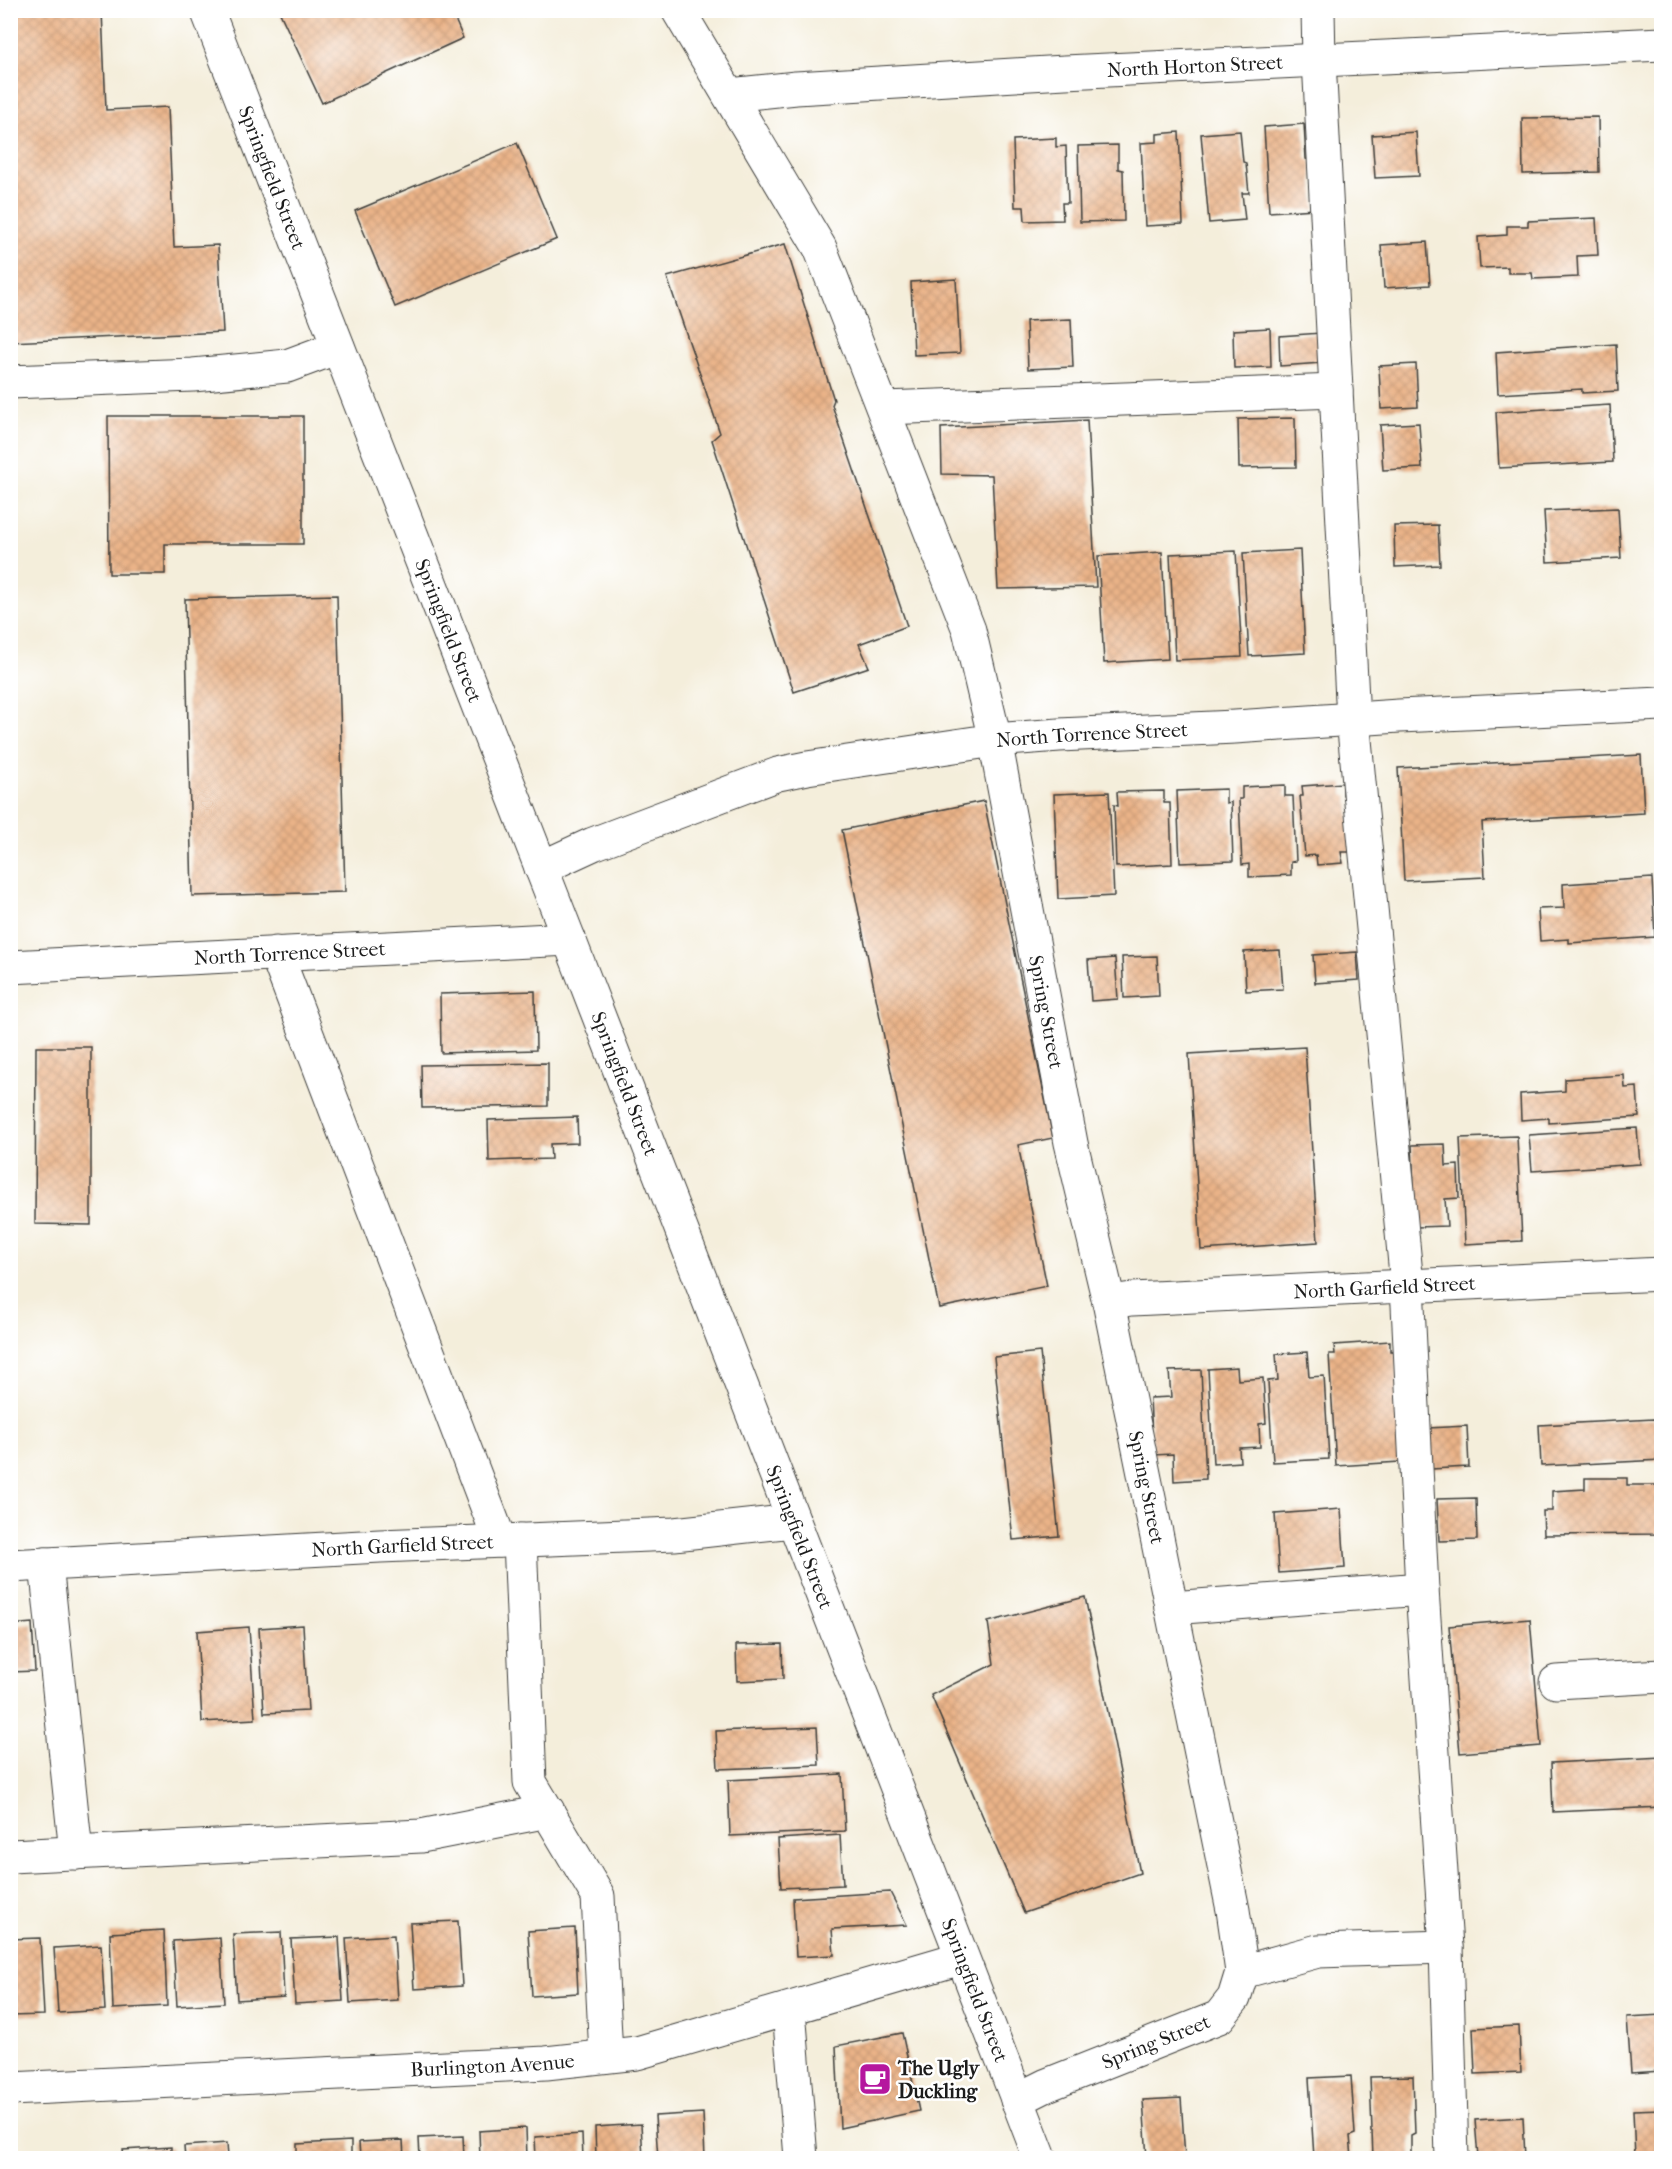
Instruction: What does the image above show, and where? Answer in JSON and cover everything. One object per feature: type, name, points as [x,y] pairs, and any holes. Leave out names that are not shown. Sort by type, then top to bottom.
[{"type":"street","name":"Springfield Street","points":[[207,10],[1040,2158]]},
{"type":"street","name":"Spring Street","points":[[678,10],[820,248],[969,630],[995,740],[1071,1143],[1109,1302],[1233,1910],[1242,1972],[1234,1998],[1219,2017],[1047,2085],[1017,2100]]},
{"type":"street","points":[[1318,10],[1353,719],[1407,1285],[1422,1589],[1446,1947],[1452,2158]]},
{"type":"street","name":"North Horton Street","points":[[730,95],[808,87],[1053,73],[1662,45]]},
{"type":"street","points":[[10,382],[194,375],[287,366],[338,347]]},
{"type":"street","points":[[884,408],[1336,391]]},
{"type":"street","name":"North Torrence Street","points":[[541,868],[593,844],[778,774],[995,740],[1662,704]]},
{"type":"street","name":"North Torrence Street","points":[[10,967],[569,939]]},
{"type":"street","points":[[276,953],[510,1541],[530,1782],[598,1896],[606,2056]]},
{"type":"street","name":"North Garfield Street","points":[[1109,1302],[1407,1285],[1662,1274]]},
{"type":"street","name":"North Garfield Street","points":[[10,1566],[380,1546],[674,1534],[793,1521]]},
{"type":"street","points":[[46,1564],[76,1853]]},
{"type":"street","points":[[1171,1608],[1422,1589]]},
{"type":"street","points":[[1556,1682],[1662,1676]]},
{"type":"street","points":[[10,1856],[421,1836],[548,1811]]},
{"type":"street","points":[[1242,1972],[1318,1951],[1446,1947]]},
{"type":"street","name":"Burlington Avenue","points":[[10,2089],[546,2063],[637,2053],[961,1958]]},
{"type":"street","points":[[789,2010],[801,2158]]},
{"type":"building","points":[[10,10],[102,10],[106,110],[168,107],[174,247],[218,245],[223,332],[10,342]]},
{"type":"building","points":[[285,10],[451,10],[463,38],[322,103],[280,13]]},
{"type":"building","points":[[1598,117],[1599,172],[1523,174],[1522,118]]},
{"type":"building","points":[[1304,124],[1306,159],[1311,161],[1315,209],[1269,212],[1264,127]]},
{"type":"building","points":[[1240,131],[1249,193],[1242,193],[1245,220],[1209,223],[1201,134]]},
{"type":"building","points":[[1179,132],[1183,224],[1145,226],[1141,143],[1157,142],[1157,134]]},
{"type":"building","points":[[1416,132],[1419,176],[1375,178],[1372,135]]},
{"type":"building","points":[[1056,138],[1056,147],[1066,146],[1068,203],[1062,203],[1063,220],[1025,221],[1024,207],[1015,207],[1013,140]]},
{"type":"building","points":[[517,143],[557,239],[395,307],[355,211]]},
{"type":"building","points":[[1118,145],[1118,169],[1123,170],[1124,221],[1080,222],[1078,146]]},
{"type":"building","points":[[1596,218],[1598,255],[1577,256],[1578,277],[1533,279],[1532,273],[1508,273],[1508,267],[1480,268],[1478,237],[1507,235],[1507,226],[1528,226],[1528,221]]},
{"type":"building","points":[[1427,242],[1430,285],[1384,288],[1381,245]]},
{"type":"building","points":[[785,244],[834,400],[832,405],[907,626],[859,644],[869,667],[794,692],[712,440],[720,433],[667,277]]},
{"type":"building","points":[[956,279],[960,353],[914,355],[911,282]]},
{"type":"building","points":[[1071,319],[1073,367],[1028,369],[1026,321]]},
{"type":"building","points":[[1270,328],[1271,367],[1234,368],[1233,330]]},
{"type":"building","points":[[1321,333],[1322,363],[1280,366],[1279,336]]},
{"type":"building","points":[[1616,344],[1618,391],[1582,393],[1582,389],[1498,394],[1496,352]]},
{"type":"building","points":[[1416,364],[1418,407],[1381,409],[1379,366]]},
{"type":"building","points":[[1610,405],[1613,462],[1499,468],[1496,412]]},
{"type":"building","points":[[108,416],[303,416],[303,544],[165,544],[165,574],[109,574]]},
{"type":"building","points":[[1295,418],[1296,467],[1239,468],[1238,419]]},
{"type":"building","points":[[1087,420],[1096,587],[998,589],[992,475],[942,474],[941,428]]},
{"type":"building","points":[[1419,423],[1422,468],[1383,470],[1380,425]]},
{"type":"building","points":[[1618,508],[1621,558],[1547,562],[1544,511]]},
{"type":"building","points":[[1438,525],[1440,565],[1395,567],[1394,526]]},
{"type":"building","points":[[1300,550],[1305,653],[1249,656],[1243,553]]},
{"type":"building","points":[[1236,551],[1242,657],[1175,660],[1170,554]]},
{"type":"building","points":[[1162,552],[1168,659],[1104,663],[1098,556]]},
{"type":"building","points":[[337,595],[345,892],[192,896],[185,599]]},
{"type":"building","points":[[1641,755],[1644,813],[1482,822],[1485,877],[1404,881],[1398,768]]},
{"type":"building","points":[[1343,783],[1343,795],[1348,796],[1351,852],[1341,852],[1343,863],[1317,865],[1316,855],[1305,856],[1300,796],[1303,796],[1302,786]]},
{"type":"building","points":[[1285,785],[1285,796],[1293,796],[1296,861],[1291,862],[1291,875],[1249,877],[1249,864],[1242,865],[1239,799],[1242,799],[1242,787]]},
{"type":"building","points":[[1226,789],[1226,803],[1231,802],[1233,861],[1180,863],[1177,791]]},
{"type":"building","points":[[1164,791],[1164,803],[1170,803],[1172,864],[1116,867],[1114,805],[1118,806],[1117,792]]},
{"type":"building","points":[[1109,792],[1114,896],[1058,899],[1054,794]]},
{"type":"building","points":[[984,801],[1053,1138],[1018,1145],[1047,1286],[939,1308],[842,830]]},
{"type":"building","points":[[1652,878],[1655,937],[1569,943],[1569,939],[1540,941],[1538,909],[1564,908],[1563,884]]},
{"type":"building","points":[[1280,950],[1283,989],[1246,991],[1244,952]]},
{"type":"building","points":[[1357,952],[1359,980],[1315,983],[1313,955]]},
{"type":"building","points":[[1157,956],[1159,996],[1124,998],[1122,957]]},
{"type":"building","points":[[1115,958],[1118,999],[1091,1001],[1088,960]]},
{"type":"building","points":[[535,991],[536,1050],[441,1053],[440,994]]},
{"type":"building","points":[[36,1047],[91,1047],[91,1225],[35,1224]]},
{"type":"building","points":[[1305,1047],[1318,1242],[1201,1250],[1189,1054]]},
{"type":"building","points":[[548,1063],[548,1106],[422,1108],[421,1065]]},
{"type":"building","points":[[1624,1075],[1625,1088],[1637,1087],[1639,1117],[1549,1123],[1549,1118],[1521,1120],[1520,1094],[1565,1091],[1565,1079]]},
{"type":"building","points":[[577,1117],[578,1143],[550,1144],[551,1159],[489,1161],[488,1120]]},
{"type":"building","points":[[1637,1128],[1640,1164],[1532,1171],[1529,1135]]},
{"type":"building","points":[[1517,1136],[1522,1241],[1465,1244],[1460,1138]]},
{"type":"building","points":[[1445,1144],[1446,1166],[1458,1165],[1459,1198],[1445,1199],[1447,1226],[1416,1227],[1412,1145]]},
{"type":"building","points":[[1390,1341],[1390,1351],[1396,1351],[1400,1462],[1336,1466],[1329,1354],[1335,1354],[1334,1345]]},
{"type":"building","points":[[1040,1352],[1059,1536],[1013,1540],[994,1357]]},
{"type":"building","points":[[1307,1352],[1309,1377],[1324,1376],[1329,1459],[1273,1462],[1268,1381],[1278,1380],[1276,1354]]},
{"type":"building","points":[[1237,1367],[1238,1380],[1263,1378],[1266,1423],[1259,1424],[1260,1447],[1239,1448],[1240,1462],[1213,1464],[1208,1369]]},
{"type":"building","points":[[1201,1370],[1206,1479],[1174,1481],[1173,1454],[1153,1455],[1150,1398],[1171,1397],[1169,1371]]},
{"type":"building","points":[[1654,1419],[1656,1424],[1662,1423],[1662,1460],[1541,1466],[1539,1425]]},
{"type":"building","points":[[1467,1426],[1469,1467],[1431,1469],[1428,1428]]},
{"type":"building","points":[[1585,1478],[1627,1478],[1627,1485],[1662,1485],[1662,1534],[1544,1535],[1543,1511],[1552,1511],[1552,1491],[1585,1489]]},
{"type":"building","points":[[1476,1498],[1477,1540],[1439,1541],[1437,1499]]},
{"type":"building","points":[[1341,1509],[1345,1568],[1279,1573],[1275,1514]]},
{"type":"building","points":[[1085,1597],[1140,1873],[1024,1913],[931,1695],[994,1664],[988,1622]]},
{"type":"building","points":[[1530,1619],[1541,1746],[1460,1753],[1449,1626]]},
{"type":"building","points":[[32,1623],[35,1671],[10,1672],[10,1625]]},
{"type":"building","points":[[303,1625],[308,1711],[264,1713],[259,1628]]},
{"type":"building","points":[[249,1627],[255,1719],[202,1722],[197,1631]]},
{"type":"building","points":[[782,1644],[783,1679],[737,1681],[736,1645]]},
{"type":"building","points":[[817,1727],[819,1765],[718,1769],[716,1731]]},
{"type":"building","points":[[1662,1757],[1662,1807],[1553,1812],[1551,1763]]},
{"type":"building","points":[[842,1774],[845,1831],[730,1836],[728,1780]]},
{"type":"building","points":[[840,1835],[843,1885],[781,1888],[778,1839]]},
{"type":"building","points":[[890,1892],[907,1925],[832,1929],[834,1955],[796,1957],[793,1898]]},
{"type":"building","points":[[458,1921],[462,1986],[414,1989],[410,1923]]},
{"type":"building","points":[[575,1928],[578,1993],[532,1996],[528,1931]]},
{"type":"building","points":[[164,1930],[167,2006],[113,2009],[110,1933]]},
{"type":"building","points":[[281,1932],[284,1997],[237,2000],[233,1934]]},
{"type":"building","points":[[394,1935],[398,2000],[350,2003],[346,1938]]},
{"type":"building","points":[[339,1937],[343,2001],[295,2004],[291,1939]]},
{"type":"building","points":[[40,1938],[44,2015],[10,2016],[10,1939]]},
{"type":"building","points":[[220,1938],[224,2003],[177,2006],[173,1941]]},
{"type":"building","points":[[101,1945],[105,2010],[58,2013],[54,1948]]},
{"type":"building","points":[[1662,2015],[1662,2071],[1631,2073],[1627,2017]]},
{"type":"building","points":[[1519,2026],[1521,2072],[1475,2074],[1473,2028]]},
{"type":"building","name":"The Ugly Duckling","points":[[902,2033],[919,2111],[840,2128],[836,2046]]},
{"type":"building","points":[[1351,2076],[1355,2134],[1350,2136],[1352,2158],[1314,2158],[1309,2078]]},
{"type":"building","points":[[1413,2076],[1415,2134],[1411,2136],[1411,2158],[1373,2158],[1370,2077]]},
{"type":"building","points":[[1181,2098],[1185,2158],[1147,2158],[1143,2100]]},
{"type":"building","points":[[1662,2109],[1662,2158],[1635,2158],[1633,2110]]},
{"type":"building","points":[[703,2113],[705,2158],[658,2158],[655,2116]]},
{"type":"building","points":[[1523,2117],[1525,2158],[1478,2158],[1475,2120]]},
{"type":"building","points":[[641,2124],[643,2158],[596,2158],[595,2127]]},
{"type":"building","points":[[526,2128],[527,2158],[480,2158],[479,2131]]},
{"type":"building","points":[[582,2134],[583,2158],[536,2158],[535,2137]]},
{"type":"building","points":[[463,2136],[464,2158],[420,2158],[419,2138]]},
{"type":"building","points":[[403,2140],[404,2158],[360,2158],[359,2142]]},
{"type":"building","points":[[351,2141],[351,2158],[297,2158],[297,2144]]},
{"type":"building","points":[[227,2143],[228,2158],[185,2158],[184,2146]]},
{"type":"building","points":[[171,2147],[171,2158],[124,2158],[123,2150]]},
{"type":"building","points":[[111,2154],[111,2158],[67,2158],[67,2156]]},
{"type":"place","name":"The Ugly Duckling","points":[[875,2079]]}]
